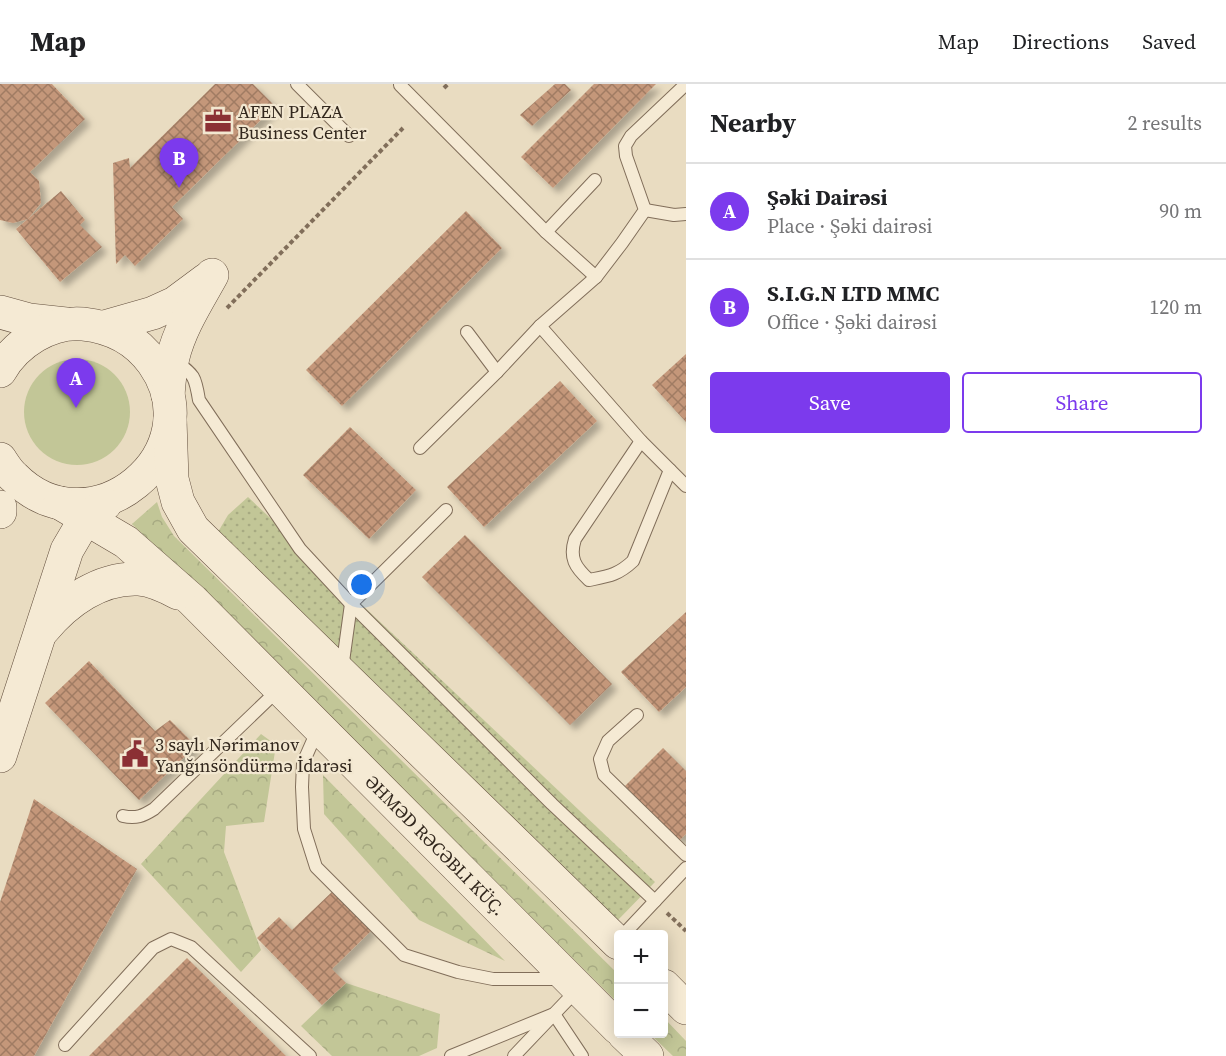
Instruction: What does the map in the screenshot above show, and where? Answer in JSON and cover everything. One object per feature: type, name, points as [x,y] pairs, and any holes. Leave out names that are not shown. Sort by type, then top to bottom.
[{"type":"main road","points":[[73,510],[80,505],[99,503],[118,496],[138,483],[154,465],[165,443],[172,358],[186,322],[212,275],[175,303],[153,313],[104,327]]},
{"type":"main road","points":[[0,312],[29,320],[104,327],[127,337],[145,352],[159,372],[169,408],[172,479],[178,502],[193,529],[614,934]]},
{"type":"main road","points":[[0,371],[7,359],[24,342],[45,331],[68,324]]},
{"type":"main road","points":[[0,459],[13,477],[35,494],[73,510]]},
{"type":"main road","points":[[0,507],[0,512]]},
{"type":"main road","points":[[0,756],[67,549],[78,529],[73,510]]},
{"type":"main road","name":"ƏHMƏD RƏCƏBLI KÜÇ.","points":[[73,510],[116,534],[140,552],[192,600],[614,1024]]},
{"type":"main road","points":[[38,636],[69,603],[98,587],[120,580],[140,579],[165,586],[192,600]]},
{"type":"main road","points":[[668,991],[686,1008]]},
{"type":"main road","points":[[628,1038],[647,1056]]},
{"type":"lane","points":[[297,84],[349,136]]},
{"type":"lane","points":[[645,210],[626,156],[625,146],[631,136],[686,84]]},
{"type":"lane","points":[[400,85],[546,232],[596,277]]},
{"type":"lane","points":[[546,232],[595,180]]},
{"type":"lane","points":[[645,210],[674,215],[686,214]]},
{"type":"lane","points":[[420,448],[540,326],[596,277],[645,210]]},
{"type":"lane","points":[[540,326],[641,441],[686,486]]},
{"type":"lane","points":[[467,332],[497,372]]},
{"type":"lane","points":[[172,358],[192,374],[199,400],[300,549],[351,604],[552,804],[655,901]]},
{"type":"lane","points":[[641,441],[575,539],[571,552],[575,567],[589,580],[613,576],[633,561],[670,470]]},
{"type":"lane","points":[[342,673],[351,604],[446,510]]},
{"type":"lane","points":[[123,816],[142,817],[154,809],[279,689]]},
{"type":"lane","points":[[637,715],[608,741],[600,759],[604,775],[686,855]]},
{"type":"lane","points":[[318,728],[303,763],[302,787],[304,829],[316,867],[404,955],[458,972],[493,979],[574,985]]},
{"type":"lane","points":[[629,930],[686,868]]},
{"type":"lane","points":[[65,1045],[153,948],[171,939],[191,947],[310,1056]]},
{"type":"lane","points":[[514,1056],[554,1014],[574,985]]},
{"type":"lane","points":[[451,1056],[554,1014]]},
{"type":"lane","points":[[554,1014],[582,1056]]},
{"type":"path","points":[[224,311],[403,128]]},
{"type":"path","points":[[655,901],[686,931]]},
{"type":"green space","points":[[77,359],[97,363],[114,375],[126,392],[130,412],[126,432],[114,449],[97,461],[77,465],[57,461],[40,449],[28,432],[24,412],[28,392],[40,375],[57,363]]},
{"type":"green space","points":[[248,497],[655,882],[616,922],[218,532],[228,515]]},
{"type":"green space","points":[[157,502],[162,517],[174,536],[614,970],[614,999],[132,524]]},
{"type":"green space","points":[[261,734],[276,745],[264,822],[226,826],[224,852],[261,950],[241,972],[141,864]]},
{"type":"green space","points":[[323,775],[505,961],[419,920],[324,814]]},
{"type":"green space","points":[[346,983],[440,1014],[437,1048],[419,1056],[332,1056],[301,1026]]},
{"type":"green space","points":[[668,1022],[686,1041],[686,1056],[673,1056],[654,1038],[668,1038]]},
{"type":"building","points":[[0,84],[52,84],[85,119],[30,172],[39,181],[41,203],[28,219],[13,223],[0,220]]},
{"type":"building","points":[[215,84],[253,84],[275,106],[172,207],[183,219],[135,266],[125,255],[116,264],[113,163],[129,158],[130,168]]},
{"type":"building","points":[[555,84],[565,84],[571,90],[532,126],[520,115]]},
{"type":"building","points":[[594,84],[656,84],[553,188],[521,157]]},
{"type":"building","points":[[61,191],[85,220],[80,225],[102,247],[60,282],[16,229]]},
{"type":"building","points":[[466,211],[502,248],[342,406],[306,370]]},
{"type":"building","points":[[686,354],[686,422],[652,385]]},
{"type":"building","points":[[560,381],[597,421],[484,527],[447,487]]},
{"type":"building","points":[[350,427],[416,490],[369,539],[303,475]]},
{"type":"building","points":[[465,535],[612,684],[570,725],[422,577]]},
{"type":"building","points":[[686,612],[686,687],[659,712],[621,672]]},
{"type":"building","points":[[89,661],[155,731],[170,720],[196,746],[139,800],[45,703]]},
{"type":"building","points":[[663,748],[686,771],[686,834],[679,841],[625,786]]},
{"type":"building","points":[[34,799],[137,869],[34,1056],[0,1056],[0,902]]},
{"type":"building","points":[[334,890],[372,930],[332,969],[346,983],[322,1005],[257,938],[279,917],[292,930]]},
{"type":"building","points":[[187,958],[286,1056],[89,1056]]},
{"type":"place","name":"AFEN PLAZA Business Center","points":[[218,121]]},
{"type":"place","name":"S.I.G.N LTD MMC","points":[[179,188]]},
{"type":"place","name":"Şəki Dairəsi","points":[[76,408]]},
{"type":"place","name":"3 saylı Nərimanov Yanğınsöndürmə İdarəsi","points":[[135,754]]}]
